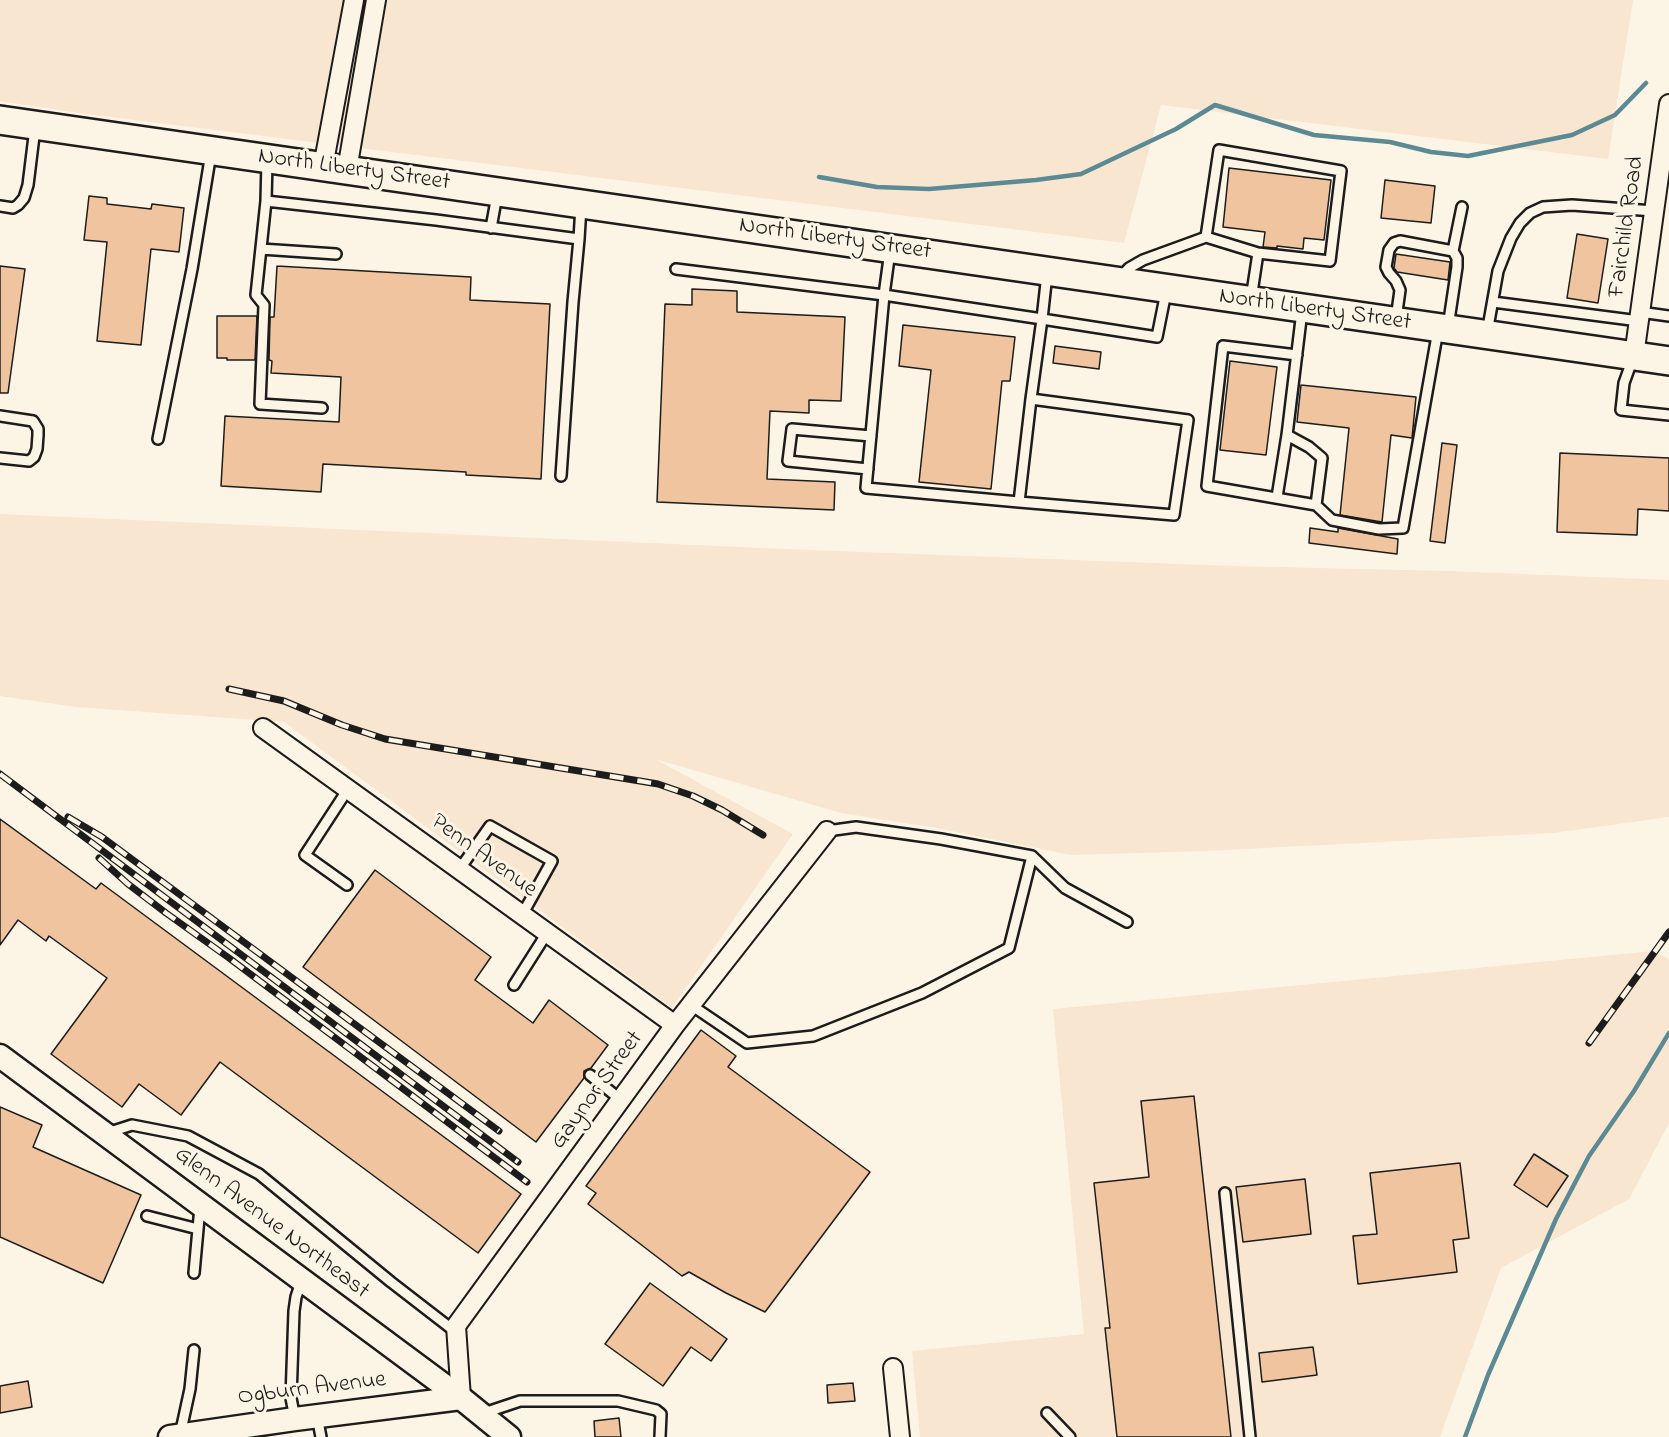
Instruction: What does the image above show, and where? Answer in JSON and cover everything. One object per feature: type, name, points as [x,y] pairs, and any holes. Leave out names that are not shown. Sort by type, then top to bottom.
[{"type":"main road","name":"North Liberty Street","points":[[0,120],[1669,361]]},
{"type":"street","points":[[335,168],[340,75],[354,0]]},
{"type":"street","points":[[335,168],[363,78],[376,0]]},
{"type":"street","points":[[340,75],[363,78]]},
{"type":"street","name":"Fairchild Road","points":[[1634,356],[1669,104]]},
{"type":"street","name":"Penn Avenue","points":[[263,728],[675,1025]]},
{"type":"street","name":"Gaynor Street","points":[[457,1332],[456,1326],[675,1025],[827,831]]},
{"type":"street","name":"Glenn Avenue Northeast","points":[[0,1056],[461,1398],[509,1437]]},
{"type":"street","points":[[457,1332],[461,1398]]},
{"type":"street","points":[[893,1368],[900,1437]]},
{"type":"street","name":"Ogburn Avenue","points":[[184,1436],[311,1424],[461,1398]]},
{"type":"lane","points":[[0,206],[13,208],[24,198],[28,185],[36,125]]},
{"type":"lane","points":[[1117,282],[1130,268],[1143,260],[1206,237],[1258,253],[1330,261],[1341,171],[1219,150],[1206,237]]},
{"type":"lane","points":[[158,439],[192,269],[211,151]]},
{"type":"lane","points":[[267,159],[266,201],[256,295],[264,304],[260,404],[322,408]]},
{"type":"lane","points":[[491,228],[497,192]]},
{"type":"lane","points":[[266,201],[579,239]]},
{"type":"lane","points":[[561,476],[581,204]]},
{"type":"lane","points":[[1487,335],[1498,271],[1511,238],[1520,223],[1530,213],[1543,207],[1572,206],[1654,211]]},
{"type":"lane","points":[[1297,355],[1223,346],[1207,486],[1316,505],[1332,520],[1379,529],[1403,528],[1457,267],[1457,258],[1453,251],[1462,207]]},
{"type":"lane","points":[[1396,322],[1400,290],[1386,267],[1389,250],[1394,243],[1453,251]]},
{"type":"lane","points":[[890,248],[866,488],[1174,515],[1188,420],[1031,399]]},
{"type":"lane","points":[[261,249],[336,254]]},
{"type":"lane","points":[[1251,301],[1258,253]]},
{"type":"lane","points":[[676,269],[884,295],[1157,337],[1166,290]]},
{"type":"lane","points":[[1019,502],[1047,271]]},
{"type":"lane","points":[[1492,302],[1640,316],[1669,316]]},
{"type":"lane","points":[[1277,497],[1302,308]]},
{"type":"lane","points":[[1634,356],[1624,383],[1621,410],[1669,415]]},
{"type":"lane","points":[[0,416],[33,421],[38,429],[38,435],[37,449],[34,457],[29,461],[0,458]]},
{"type":"lane","points":[[868,469],[788,461],[792,429],[871,436]]},
{"type":"lane","points":[[1287,435],[1309,447],[1322,458],[1316,505]]},
{"type":"lane","points":[[347,885],[305,855],[348,789]]},
{"type":"lane","points":[[459,870],[490,826],[552,861],[522,915]]},
{"type":"lane","points":[[827,831],[855,827],[941,839],[1032,856],[1065,888],[1127,922]]},
{"type":"lane","points":[[691,1005],[747,1043],[813,1036],[922,993],[1009,948],[1032,856]]},
{"type":"lane","points":[[514,985],[547,933]]},
{"type":"lane","points":[[590,1075],[621,1100]]},
{"type":"lane","points":[[105,1134],[132,1125],[188,1136],[259,1174],[391,1282],[457,1332]]},
{"type":"lane","points":[[1225,1193],[1250,1437]]},
{"type":"lane","points":[[194,1273],[201,1205]]},
{"type":"lane","points":[[147,1216],[198,1228]]},
{"type":"lane","points":[[302,1280],[296,1296],[294,1311],[291,1389],[311,1424]]},
{"type":"lane","points":[[184,1436],[194,1350]]},
{"type":"lane","points":[[480,1414],[520,1401],[618,1401],[656,1410],[661,1414],[660,1437]]},
{"type":"lane","points":[[1047,1413],[1070,1437]]},
{"type":"shaded area","points":[[0,0],[1633,0],[1608,159],[1161,105],[1124,243],[78,113],[0,101]]},
{"type":"shaded area","points":[[0,514],[784,549],[1669,580],[1669,817],[1553,833],[1207,851],[1071,855],[936,828],[841,813],[655,759],[793,834],[672,1008],[284,722],[76,707],[0,696]]},
{"type":"shaded area","points":[[1653,951],[1669,959],[1669,1123],[1629,1199],[1501,1268],[1440,1437],[920,1437],[912,1351],[1084,1334],[1053,1009]]},
{"type":"building","points":[[1229,168],[1331,180],[1324,240],[1304,238],[1303,249],[1263,247],[1265,232],[1223,227]]},
{"type":"building","points":[[1385,180],[1435,186],[1431,223],[1381,218]]},
{"type":"building","points":[[89,196],[107,198],[107,204],[151,209],[152,204],[184,208],[179,252],[151,249],[141,345],[97,341],[107,242],[84,240]]},
{"type":"building","points":[[1577,234],[1608,239],[1598,303],[1567,298]]},
{"type":"building","points":[[1396,254],[1450,262],[1448,280],[1397,272],[1394,268]]},
{"type":"building","points":[[0,266],[25,269],[8,393],[0,393]]},
{"type":"building","points":[[277,266],[471,277],[470,300],[550,304],[541,479],[466,475],[466,472],[323,464],[321,492],[221,486],[225,416],[339,422],[341,377],[271,373],[270,317],[274,317]]},
{"type":"building","points":[[692,289],[737,291],[737,312],[845,317],[841,401],[809,400],[809,413],[770,411],[767,479],[835,482],[834,510],[657,502],[665,304],[692,305]]},
{"type":"building","points":[[217,316],[257,316],[255,360],[217,358]]},
{"type":"building","points":[[903,325],[1015,337],[1010,381],[1002,381],[991,489],[919,482],[931,370],[899,366]]},
{"type":"building","points":[[1055,346],[1101,352],[1099,369],[1053,363]]},
{"type":"building","points":[[1230,361],[1277,367],[1266,455],[1220,450]]},
{"type":"building","points":[[1301,385],[1416,397],[1412,438],[1391,435],[1382,522],[1340,515],[1349,428],[1297,422]]},
{"type":"building","points":[[1442,443],[1457,445],[1445,543],[1430,541]]},
{"type":"building","points":[[1560,453],[1669,458],[1669,511],[1638,509],[1637,535],[1557,532]]},
{"type":"building","points":[[1310,528],[1338,532],[1338,528],[1398,539],[1397,554],[1309,543]]},
{"type":"building","points":[[0,819],[96,889],[101,883],[521,1194],[478,1253],[220,1062],[181,1115],[139,1084],[122,1107],[51,1054],[107,978],[49,936],[46,941],[18,920],[0,945]]},
{"type":"building","points":[[375,870],[491,957],[475,980],[533,1023],[549,1000],[608,1045],[591,1068],[584,1071],[584,1078],[536,1142],[303,967]]},
{"type":"building","points":[[701,1030],[736,1056],[728,1067],[870,1172],[765,1312],[689,1272],[682,1276],[588,1204],[596,1193],[586,1186]]},
{"type":"building","points":[[1194,1096],[1231,1437],[1117,1437],[1105,1328],[1110,1328],[1094,1183],[1149,1177],[1141,1101]]},
{"type":"building","points":[[0,1107],[42,1125],[33,1147],[141,1195],[103,1283],[0,1237]]},
{"type":"building","points":[[1534,1154],[1568,1176],[1547,1207],[1514,1185]]},
{"type":"building","points":[[1460,1163],[1469,1238],[1453,1240],[1457,1272],[1358,1284],[1353,1236],[1377,1234],[1370,1173]]},
{"type":"building","points":[[1305,1179],[1311,1234],[1243,1242],[1236,1187]]},
{"type":"building","points":[[650,1283],[727,1339],[711,1361],[691,1347],[663,1386],[605,1344]]},
{"type":"building","points":[[1313,1347],[1317,1375],[1262,1382],[1259,1353]]},
{"type":"building","points":[[28,1381],[32,1407],[0,1413],[0,1386]]},
{"type":"building","points":[[853,1383],[855,1401],[828,1403],[827,1385]]},
{"type":"building","points":[[619,1418],[621,1437],[595,1437],[594,1421]]},
{"type":"waterway","points":[[819,177],[877,187],[929,189],[1081,174],[1176,129],[1215,105],[1314,135],[1390,142],[1431,152],[1468,156],[1572,135],[1615,115],[1646,83]]},
{"type":"waterway","points":[[1465,1437],[1488,1375],[1556,1219],[1589,1156],[1634,1091],[1669,1033]]},
{"type":"railway","points":[[229,689],[284,701],[342,725],[385,739],[658,784],[693,796],[722,810],[763,835]]},
{"type":"railway","points":[[0,774],[518,1162]]},
{"type":"railway","points":[[68,817],[102,837],[499,1131]]},
{"type":"railway","points":[[99,858],[166,913],[527,1182]]},
{"type":"railway","points":[[1589,1043],[1669,932]]}]
